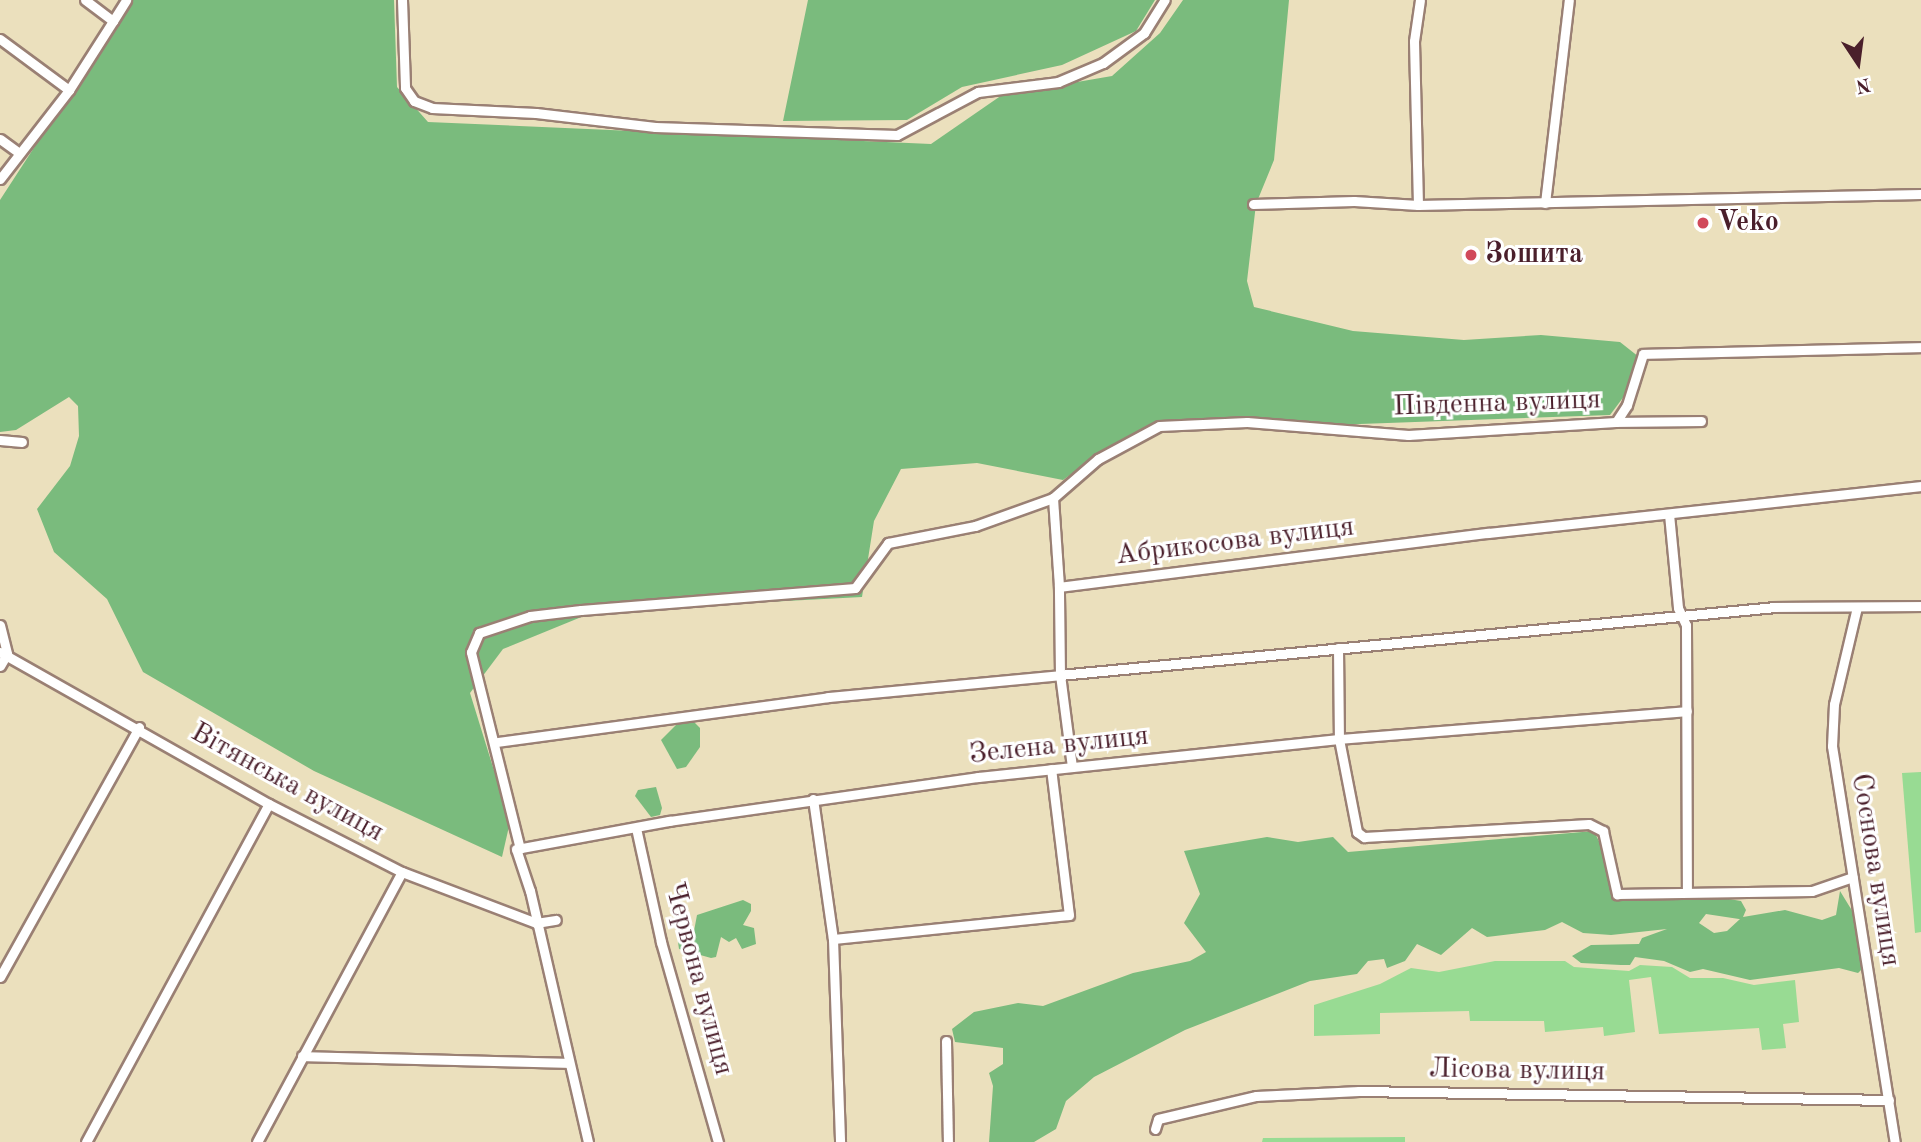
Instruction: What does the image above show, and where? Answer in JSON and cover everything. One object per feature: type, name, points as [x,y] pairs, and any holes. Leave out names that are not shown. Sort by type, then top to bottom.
[{"type":"street","points":[[85,0],[113,21]]},
{"type":"street","points":[[0,180],[69,90],[126,0]]},
{"type":"street","points":[[402,0],[405,88],[414,101],[432,108],[536,113],[655,127],[897,135],[978,92],[1058,82],[1103,63],[1144,33],[1165,0]]},
{"type":"street","points":[[1418,205],[1414,41],[1420,0]]},
{"type":"street","points":[[1545,203],[1569,0]]},
{"type":"street","points":[[0,39],[69,90]]},
{"type":"street","points":[[0,139],[19,153]]},
{"type":"street","points":[[1253,204],[1354,201],[1418,205],[1921,194]]},
{"type":"street","name":"Південна вулиця","points":[[1053,498],[1098,459],[1142,432],[1178,423],[1247,422],[1408,435],[1616,422],[1628,405],[1643,354],[1921,347]]},
{"type":"street","points":[[1616,422],[1701,421]]},
{"type":"street","points":[[0,440],[22,442]]},
{"type":"street","name":"Абрикосова вулиця","points":[[1059,587],[1921,486]]},
{"type":"street","points":[[588,1142],[536,923],[517,856],[520,849],[497,742],[471,652],[479,633],[530,616],[629,605],[855,588],[888,543],[975,526],[1053,498],[1059,587],[1060,675],[1072,767]]},
{"type":"street","points":[[1670,514],[1678,608],[1683,616],[1687,891]]},
{"type":"street","points":[[497,742],[644,720],[1338,648],[1775,607],[1921,606]]},
{"type":"street","name":"Соснова вулиця","points":[[1857,607],[1834,705],[1832,746],[1895,1142]]},
{"type":"street","points":[[0,625],[3,653],[0,666]]},
{"type":"street","points":[[1338,648],[1339,739],[1357,832],[1364,837],[1589,824],[1603,831],[1617,894],[1812,891],[1853,877]]},
{"type":"street","name":"Вітянська вулиця","points":[[3,653],[139,727],[269,804],[402,872],[536,923]]},
{"type":"street","name":"Зелена вулиця","points":[[520,849],[813,799],[1051,769],[1339,739],[1686,711]]},
{"type":"street","points":[[0,977],[139,727]]},
{"type":"street","points":[[833,939],[1069,915],[1051,769]]},
{"type":"street","points":[[813,799],[833,939],[840,1142]]},
{"type":"street","points":[[86,1142],[269,804]]},
{"type":"street","name":"Червона вулиця","points":[[636,828],[661,942],[718,1142]]},
{"type":"street","points":[[257,1142],[402,872]]},
{"type":"street","points":[[520,915],[529,914],[532,908]]},
{"type":"street","points":[[536,923],[556,920]]},
{"type":"street","points":[[946,1041],[948,1142]]},
{"type":"street","points":[[302,1056],[568,1063]]},
{"type":"street","name":"Лісова вулиця","points":[[1155,1129],[1158,1119],[1256,1096],[1359,1091],[1888,1100]]},
{"type":"green space","points":[[130,0],[394,0],[397,87],[428,122],[931,144],[1002,95],[1112,76],[1160,33],[1183,0],[1289,0],[1274,160],[1256,204],[1247,281],[1254,307],[1353,331],[1464,340],[1541,335],[1620,342],[1639,357],[1628,391],[1610,415],[1142,432],[1108,448],[1063,480],[977,463],[901,469],[874,521],[862,597],[596,611],[503,649],[470,693],[510,822],[502,857],[314,771],[143,672],[107,599],[54,552],[37,509],[70,466],[79,436],[78,406],[69,397],[16,430],[0,432],[0,200]]},
{"type":"green space","points":[[808,0],[1155,0],[1136,31],[1062,65],[962,87],[907,120],[783,121]]},
{"type":"green space","points":[[692,720],[700,728],[700,747],[686,767],[677,769],[661,740],[678,723]]},
{"type":"green space","points":[[1921,772],[1921,932],[1915,933],[1902,773]]},
{"type":"green space","points":[[656,787],[662,808],[660,815],[651,817],[635,796],[638,790]]},
{"type":"green space","points":[[1594,831],[1610,864],[1611,897],[1723,898],[1741,901],[1746,910],[1743,917],[1785,910],[1822,920],[1836,915],[1840,891],[1859,922],[1869,962],[1858,973],[1839,968],[1750,980],[1703,969],[1690,972],[1664,961],[1635,957],[1630,965],[1621,965],[1581,963],[1572,956],[1591,945],[1639,944],[1642,938],[1667,929],[1611,935],[1583,933],[1562,922],[1545,930],[1487,937],[1472,928],[1441,955],[1417,944],[1405,961],[1387,968],[1384,959],[1368,961],[1357,974],[1310,981],[1185,1030],[1094,1077],[1066,1101],[1056,1129],[1034,1142],[989,1142],[993,1086],[989,1073],[1003,1064],[1003,1048],[955,1042],[952,1029],[974,1012],[1018,1003],[1043,1006],[1133,973],[1190,961],[1206,952],[1184,923],[1200,894],[1184,851],[1267,837],[1298,842],[1333,837],[1348,852]],"holes":[[[1706,914],[1740,919],[1727,931],[1714,933],[1699,923]]]},
{"type":"green space","points":[[743,900],[751,904],[751,911],[743,925],[754,928],[756,944],[742,949],[736,938],[729,942],[721,937],[716,957],[711,958],[679,949],[678,942],[694,931],[697,915]]},
{"type":"green space","points":[[1495,961],[1565,961],[1574,967],[1629,971],[1640,965],[1672,967],[1690,978],[1723,978],[1754,985],[1795,980],[1799,1022],[1783,1024],[1786,1048],[1762,1050],[1759,1028],[1659,1034],[1651,977],[1629,980],[1635,1032],[1604,1036],[1603,1027],[1545,1032],[1544,1021],[1470,1021],[1469,1011],[1380,1013],[1380,1034],[1314,1036],[1314,1005],[1380,984],[1411,968],[1439,972]]},
{"type":"green space","points":[[1405,1137],[1405,1142],[1262,1142],[1263,1138]]},
{"type":"place","name":"Veko","points":[[1703,223]]},
{"type":"place","name":"Зошита","points":[[1471,255]]}]
